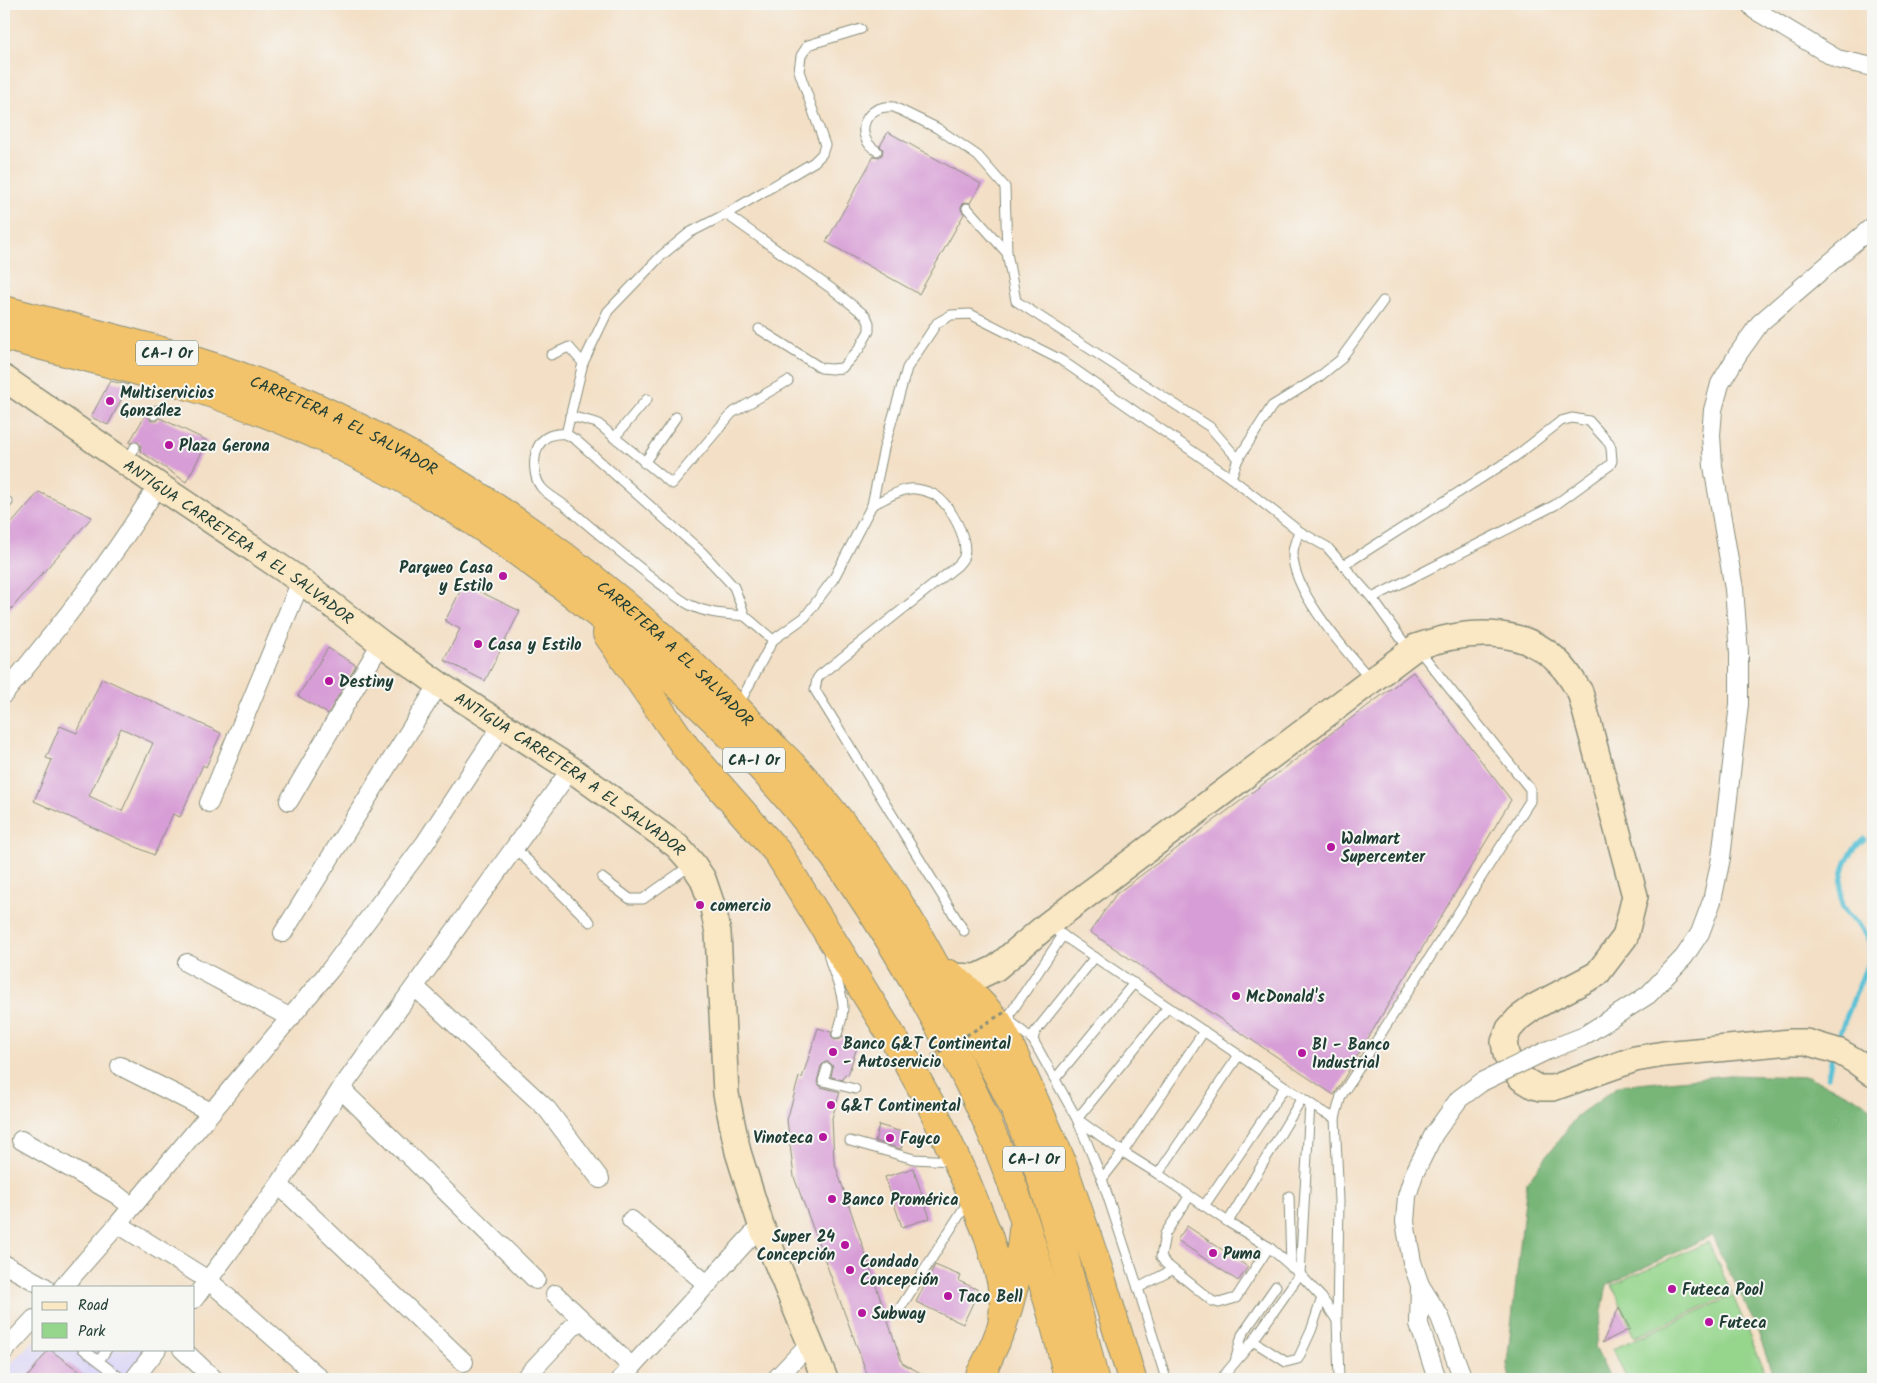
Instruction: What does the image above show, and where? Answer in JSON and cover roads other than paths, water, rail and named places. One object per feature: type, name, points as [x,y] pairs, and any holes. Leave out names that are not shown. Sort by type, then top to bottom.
[{"type":"highway","name":"CARRETERA A EL SALVADOR","points":[[4,310],[180,357],[268,386],[325,412],[436,469],[518,524],[607,588],[702,673],[794,766],[851,835],[894,894],[1006,1092],[1026,1134],[1065,1253],[1094,1379]]},
{"type":"highway","name":"CARRETERA A EL SALVADOR","points":[[4,336],[173,381],[265,413],[334,443],[421,489],[513,549],[585,602],[668,676],[732,738],[770,776],[823,841],[900,955],[954,1051],[996,1143],[1010,1179],[1051,1311],[1068,1379]]},
{"type":"highway","points":[[585,602],[687,749],[778,853],[904,1057],[931,1105],[957,1161],[995,1255],[1004,1304],[1002,1328]]},
{"type":"highway","points":[[930,957],[969,991],[996,1011],[998,1022],[1061,1160],[1116,1324],[1132,1379]]},
{"type":"highway","points":[[978,1379],[994,1350],[1016,1283],[1024,1221]]},
{"type":"highway","points":[[1101,1379],[1116,1324]]},
{"type":"street","points":[[1750,4],[1755,10],[1837,59],[1873,67]]},
{"type":"street","points":[[1462,1379],[1440,1317],[1420,1285],[1412,1262],[1404,1222],[1407,1196],[1414,1174],[1434,1134],[1459,1099],[1482,1082],[1546,1051],[1582,1037],[1648,995],[1684,957],[1700,933],[1712,901],[1721,858],[1739,704],[1739,654],[1734,589],[1713,466],[1711,436],[1713,410],[1720,384],[1760,323],[1873,226]]},
{"type":"street","name":"ANTIGUA CARRETERA A EL SALVADOR","points":[[4,378],[131,455],[158,485],[301,581],[381,643],[440,685],[572,768],[677,846],[693,864],[703,879],[713,908],[718,934],[726,1094],[738,1152],[761,1225],[825,1379]]},
{"type":"street","points":[[4,694],[74,608],[145,508],[158,485]]},
{"type":"street","points":[[209,803],[301,581]]},
{"type":"street","points":[[952,976],[977,977],[996,968],[1055,930],[1371,680],[1413,650],[1439,639],[1492,633],[1524,640],[1548,653],[1561,664],[1580,692],[1635,896],[1625,937],[1597,974],[1534,1008],[1519,1018],[1509,1029],[1504,1042],[1506,1054],[1512,1068],[1521,1078],[1540,1088],[1553,1088],[1635,1059],[1664,1054],[1806,1042],[1830,1049],[1857,1062],[1873,1074]]},
{"type":"street","points":[[289,801],[381,643]]},
{"type":"street","points":[[283,933],[440,685]]},
{"type":"street","points":[[64,1286],[291,1018],[362,930],[424,843],[502,725]]},
{"type":"street","points":[[195,1298],[279,1185],[341,1089],[572,768]]},
{"type":"street","points":[[187,963],[291,1018]]},
{"type":"street","points":[[996,968],[989,989],[996,1011]]},
{"type":"street","points":[[415,987],[548,1109],[600,1178]]},
{"type":"street","points":[[120,1066],[211,1112]]},
{"type":"street","points":[[341,1089],[536,1280]]},
{"type":"street","points":[[21,1140],[117,1195],[132,1207]]},
{"type":"street","points":[[279,1185],[464,1362]]},
{"type":"street","points":[[631,1220],[708,1285]]},
{"type":"street","points":[[118,1224],[208,1280],[321,1379]]},
{"type":"street","points":[[555,1294],[580,1319],[626,1373],[761,1225]]},
{"type":"street","points":[[4,1264],[43,1286]]},
{"type":"street","points":[[1420,1285],[1419,1324],[1437,1379]]},
{"type":"street","points":[[524,1379],[580,1319]]},
{"type":"street","points":[[4,1351],[32,1320]]},
{"type":"street","points":[[776,1379],[810,1343]]},
{"type":"street","points":[[134,1379],[156,1350]]},
{"type":"street","points":[[183,1350],[214,1379]]},
{"type":"lane","points":[[566,434],[583,363],[608,311],[661,256],[688,233],[726,214],[807,167],[822,154],[825,145],[799,71],[801,56],[808,45],[860,29]]},
{"type":"lane","points":[[877,151],[866,140],[864,135],[865,124],[874,111],[889,106],[937,128],[978,156],[1005,188],[1007,253],[1016,301],[1210,427],[1238,459]]},
{"type":"lane","points":[[968,208],[1007,253]]},
{"type":"lane","points":[[726,214],[832,289],[866,316],[869,323],[869,331],[859,349],[842,368],[831,369],[821,368],[759,329]]},
{"type":"lane","points":[[1231,478],[1238,459],[1272,406],[1319,377],[1340,360],[1383,301]]},
{"type":"lane","points":[[736,708],[773,640],[805,617],[828,586],[872,505],[884,448],[906,368],[937,323],[952,315],[970,314],[1062,360],[1231,478],[1299,531],[1326,547],[1344,565],[1530,789],[1530,801],[1341,1096],[1335,1118],[1339,1201],[1337,1320],[1339,1379]]},
{"type":"lane","points":[[551,355],[569,347],[583,363]]},
{"type":"lane","points":[[570,416],[596,423],[670,484],[673,484],[719,426],[732,413],[788,381]]},
{"type":"lane","points":[[614,438],[647,399]]},
{"type":"lane","points":[[644,462],[676,417]]},
{"type":"lane","points":[[1344,565],[1516,456],[1560,421],[1572,418],[1589,421],[1609,443],[1612,454],[1610,465],[1555,506],[1372,598]]},
{"type":"lane","points":[[745,616],[710,613],[688,604],[647,574],[559,500],[541,488],[536,478],[535,468],[536,452],[540,442],[554,433],[566,434],[576,440],[702,552],[734,587],[745,616],[773,640]]},
{"type":"lane","points":[[872,505],[913,489],[934,495],[944,503],[952,515],[963,537],[964,555],[957,566],[820,676],[817,679],[814,690],[964,931]]},
{"type":"lane","points":[[1299,531],[1293,554],[1298,581],[1316,612],[1330,631],[1371,680]]},
{"type":"lane","points":[[515,848],[590,922]]},
{"type":"lane","points":[[602,878],[630,899],[643,899],[693,864]]},
{"type":"lane","points":[[1166,1379],[1102,1178],[1077,1119],[1033,1040],[1011,1022],[1010,1014],[1055,930],[1310,1104],[1335,1118]]},
{"type":"lane","points":[[826,931],[829,960],[843,1002],[842,1017],[837,1034]]},
{"type":"lane","points":[[1033,1040],[1035,1032],[1095,957]]},
{"type":"lane","points":[[1055,1078],[1134,983]]},
{"type":"lane","points":[[1077,1119],[1168,1007]]},
{"type":"lane","points":[[1102,1178],[1123,1152],[1204,1031]]},
{"type":"lane","points":[[1158,1174],[1239,1055]]},
{"type":"lane","points":[[827,1068],[823,1081],[855,1089]]},
{"type":"lane","points":[[1204,1206],[1285,1087]]},
{"type":"lane","points":[[1228,1222],[1302,1098]]},
{"type":"lane","points":[[1221,1379],[1253,1341],[1300,1274],[1310,1104]]},
{"type":"lane","points":[[1077,1119],[1189,1197],[1269,1247],[1300,1274],[1322,1298],[1337,1320]]},
{"type":"lane","points":[[850,1141],[914,1159],[957,1161]]},
{"type":"lane","points":[[899,1310],[972,1196]]},
{"type":"lane","points":[[1289,1196],[1291,1267]]},
{"type":"lane","points":[[1189,1197],[1165,1234],[1160,1252],[1161,1257],[1172,1270],[1212,1301],[1219,1303],[1236,1298],[1269,1247]]},
{"type":"lane","points":[[1138,1288],[1172,1270]]},
{"type":"lane","points":[[1235,1364],[1242,1335],[1276,1286]]},
{"type":"lane","points":[[1253,1341],[1286,1362],[1298,1359],[1322,1298]]},
{"type":"lane","points":[[84,1350],[122,1379]]},
{"type":"lane","points":[[99,1361],[106,1350]]},
{"type":"waterway","points":[[1836,1043],[1868,964],[1871,952],[1870,941],[1864,930],[1845,911],[1841,899],[1841,881],[1844,868],[1850,855],[1864,839]]},
{"type":"waterway","points":[[1828,1077],[1832,1056]]},
{"type":"place","name":"Multiservicios González","points":[[110,401]]},
{"type":"place","name":"Plaza Gerona","points":[[169,445]]},
{"type":"place","name":"Parqueo Casa y Estilo","points":[[503,576]]},
{"type":"place","name":"Casa y Estilo","points":[[478,644]]},
{"type":"place","name":"Destiny","points":[[329,681]]},
{"type":"place","name":"Walmart Supercenter","points":[[1331,847]]},
{"type":"place","name":"comercio","points":[[700,905]]},
{"type":"place","name":"McDonald's","points":[[1236,996]]},
{"type":"place","name":"Banco G&T Continental - Autoservicio","points":[[833,1052]]},
{"type":"place","name":"BI - Banco Industrial","points":[[1302,1053]]},
{"type":"place","name":"G&T Continental","points":[[831,1105]]},
{"type":"place","name":"Vinoteca","points":[[823,1137]]},
{"type":"place","name":"Fayco","points":[[890,1138]]},
{"type":"place","name":"Banco Promérica","points":[[832,1199]]},
{"type":"place","name":"Super 24 Concepción","points":[[845,1245]]},
{"type":"place","name":"Puma","points":[[1213,1253]]},
{"type":"place","name":"Condado Concepción","points":[[850,1270]]},
{"type":"place","name":"Futeca Pool","points":[[1672,1289]]},
{"type":"place","name":"Taco Bell","points":[[948,1296]]},
{"type":"place","name":"Subway","points":[[862,1313]]},
{"type":"place","name":"Futeca","points":[[1709,1322]]}]
